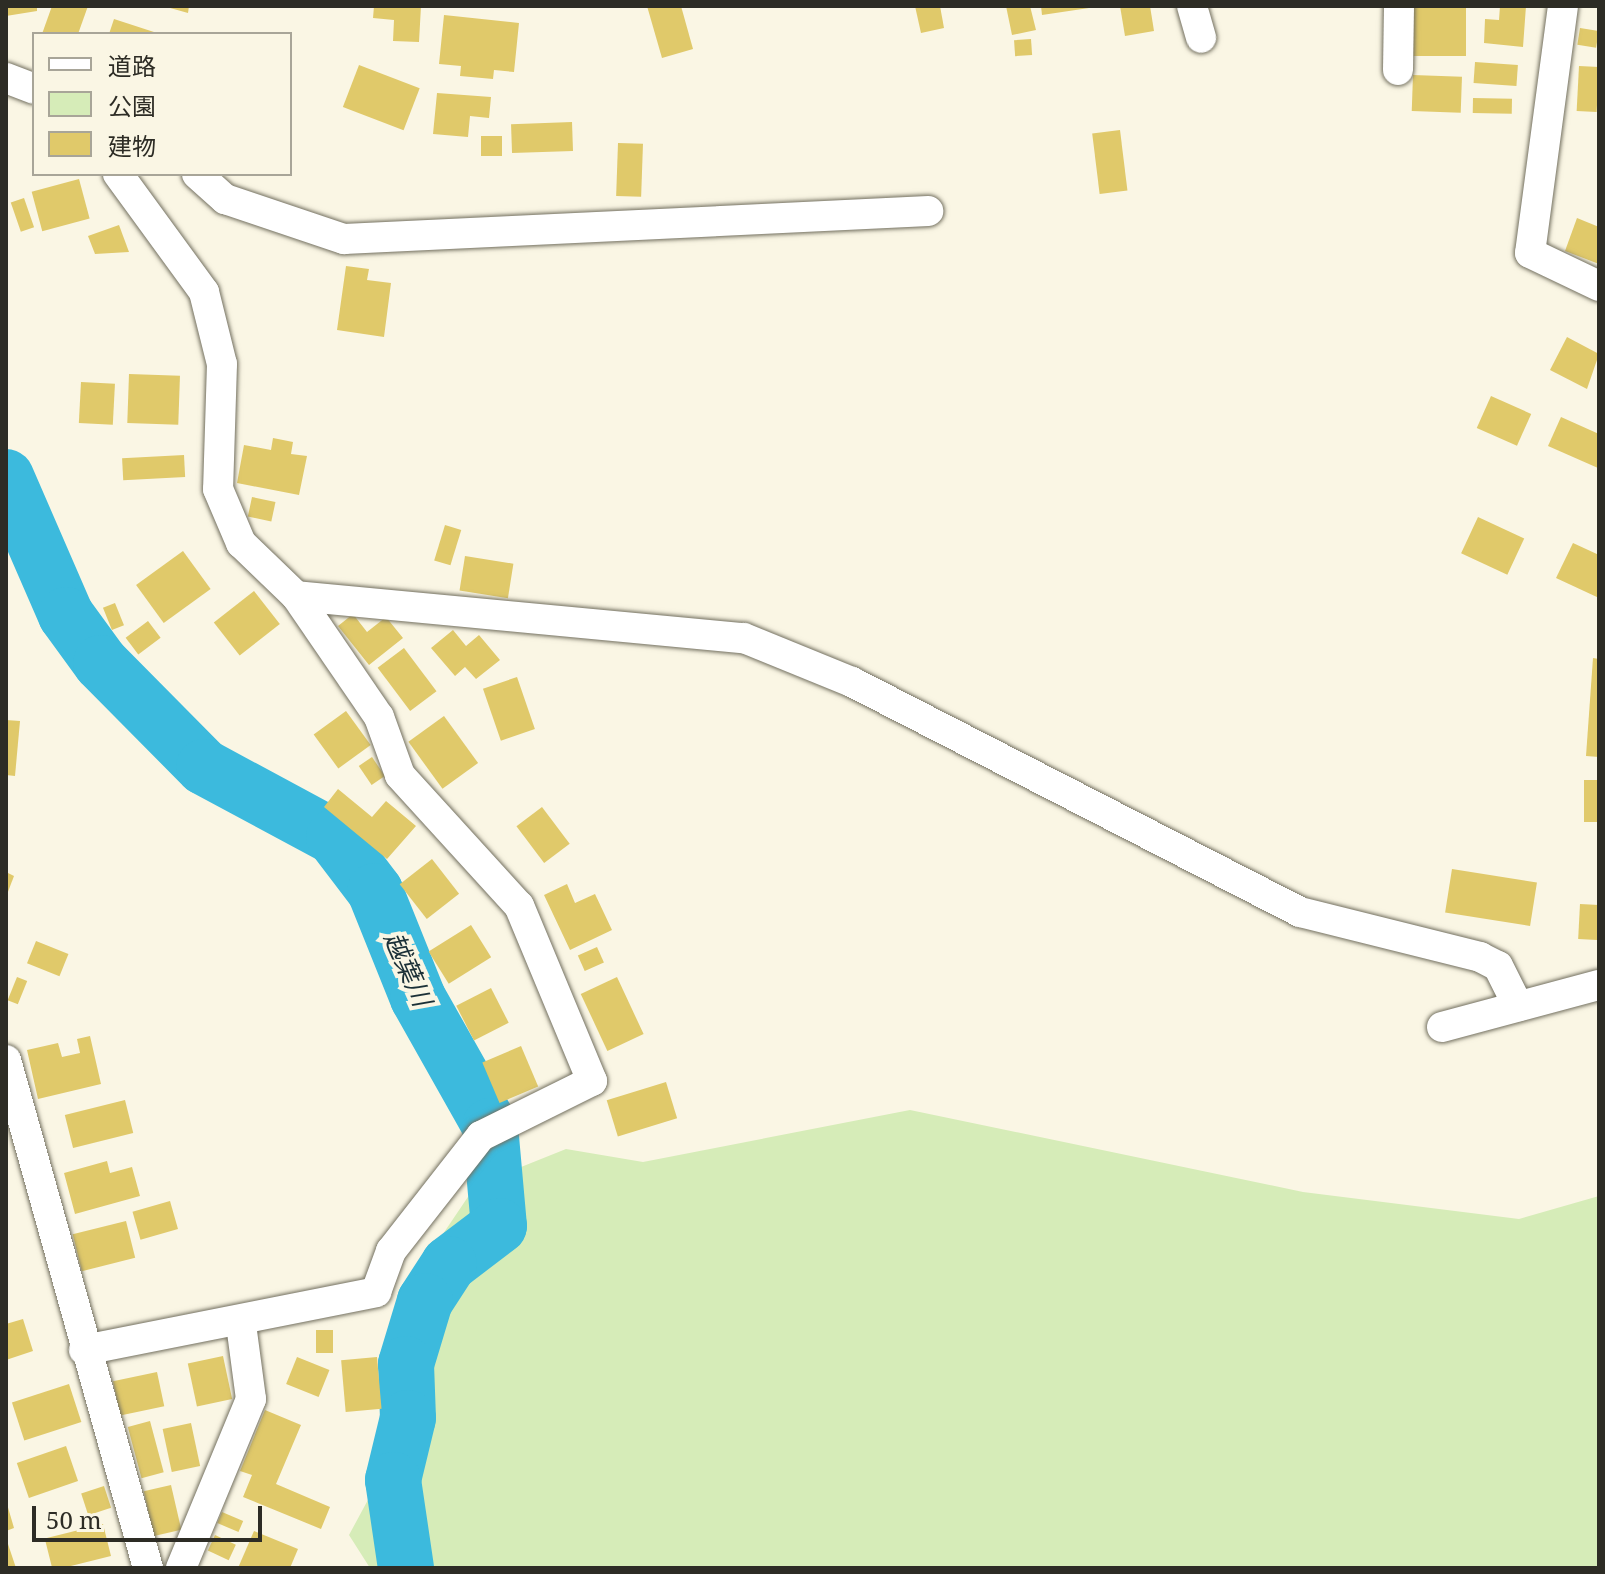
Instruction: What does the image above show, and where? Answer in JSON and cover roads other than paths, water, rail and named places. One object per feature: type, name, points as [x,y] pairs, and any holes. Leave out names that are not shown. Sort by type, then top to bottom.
[{"type":"street","points":[[1192,6],[1201,38]]},
{"type":"street","points":[[1398,70],[1399,6]]},
{"type":"street","points":[[1563,6],[1530,253],[1599,286]]},
{"type":"street","points":[[6,78],[32,88]]},
{"type":"street","points":[[84,1350],[241,1324],[376,1292],[391,1251],[481,1136],[592,1081],[519,906],[400,775],[379,717],[296,596],[241,543],[218,489],[222,364],[204,292],[119,176]]},
{"type":"street","points":[[199,176],[225,199],[344,239],[928,211]]},
{"type":"street","points":[[296,596],[744,638],[852,682],[1300,912],[1480,957],[1498,966],[1518,1006]]},
{"type":"street","points":[[1442,1027],[1599,985]]},
{"type":"street","points":[[6,1060],[84,1350],[148,1568]]},
{"type":"street","points":[[181,1568],[251,1399],[241,1324]]},
{"type":"waterway","name":"越葉川","points":[[6,477],[66,615],[101,663],[204,767],[334,837],[375,891],[418,998],[490,1126],[499,1226],[449,1264],[425,1301],[406,1364],[408,1418],[393,1480],[406,1568]]}]
